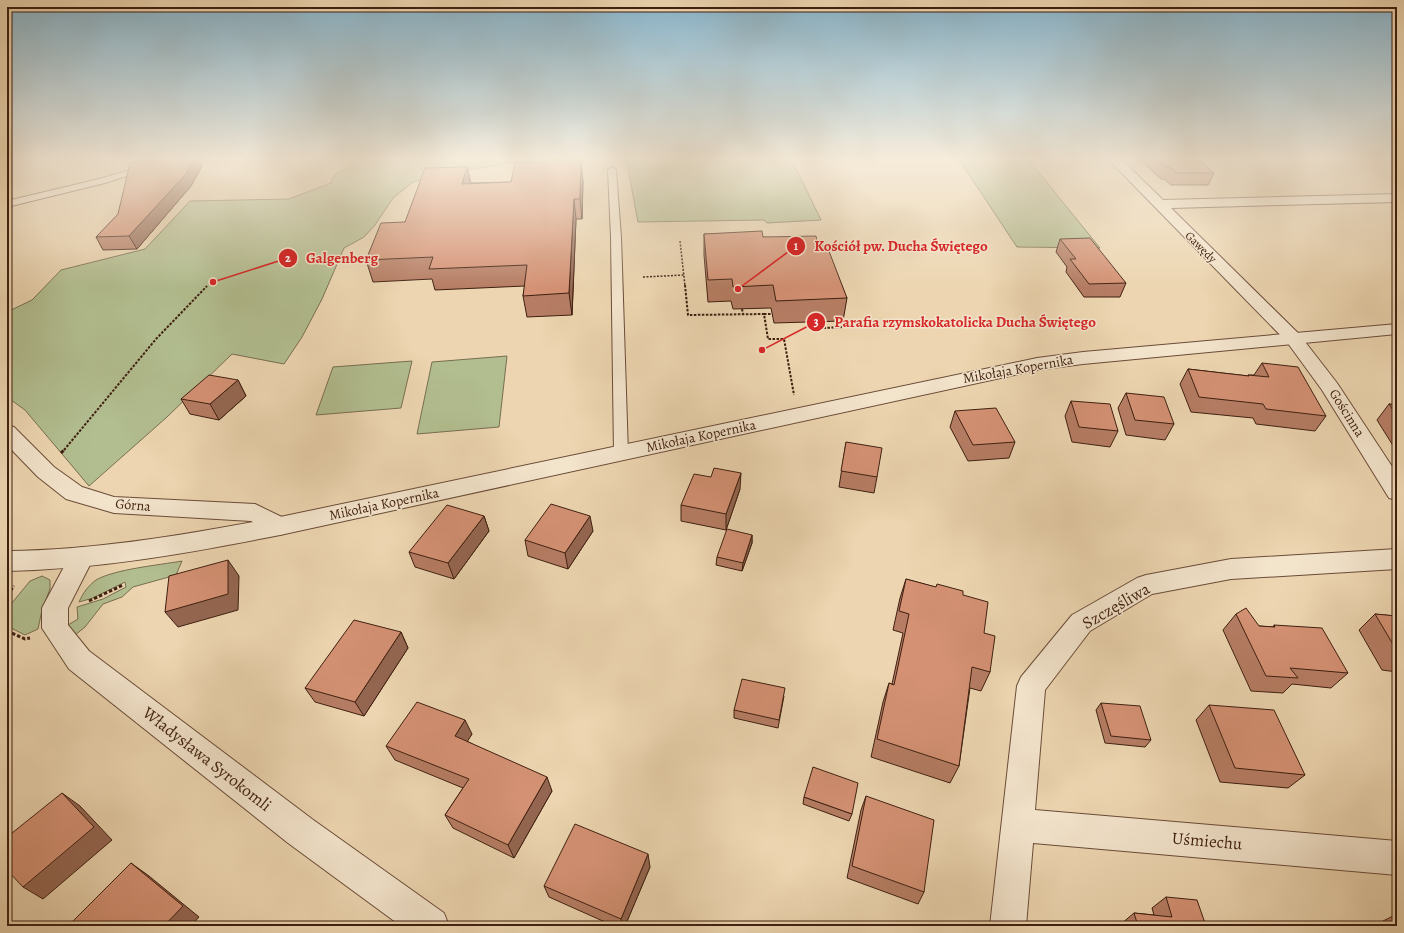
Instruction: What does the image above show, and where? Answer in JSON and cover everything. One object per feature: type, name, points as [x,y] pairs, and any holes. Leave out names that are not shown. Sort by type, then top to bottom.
[{"type":"street","name":"Gawędy","points":[[1157,202],[1293,338]]},
{"type":"street","points":[[1159,204],[1257,202]]},
{"type":"street","name":"Mikołaja Kopernika","points":[[7,561],[82,557],[167,547],[280,526],[1037,364],[1091,357],[1397,329]]},
{"type":"street","name":"Gościnna","points":[[1293,338],[1330,386],[1397,492]]},
{"type":"street","name":"Górna","points":[[7,432],[46,472],[74,493],[114,505],[255,513],[280,526]]},
{"type":"street","name":"Władysława Syrokomli","points":[[82,557],[55,608],[55,628],[79,660],[300,831],[431,926]]},
{"type":"street","name":"Szczęśliwa","points":[[1008,926],[1031,686],[1081,623],[1146,585],[1231,569],[1397,559]]},
{"type":"street","name":"Uśmiechu","points":[[1018,825],[1397,858]]},
{"type":"lane","points":[[7,204],[17,202]]},
{"type":"lane","points":[[613,202],[621,454]]},
{"type":"path","points":[[680,241],[688,315],[778,314]]},
{"type":"path","points":[[643,277],[684,275]]},
{"type":"path","points":[[46,472],[156,339],[207,286]]},
{"type":"path","points":[[742,309],[743,314]]},
{"type":"path","points":[[764,314],[768,340],[784,339],[795,399]]},
{"type":"path","points":[[805,319],[824,328],[843,327]]},
{"type":"path","points":[[84,603],[123,585]]},
{"type":"green space","points":[[189,202],[391,202],[375,225],[364,237],[344,248],[322,299],[302,337],[284,364],[232,354],[167,417],[89,486],[25,410],[7,397],[7,312],[32,300],[61,270],[145,249]]},
{"type":"green space","points":[[634,202],[812,202],[821,220],[767,223],[764,220],[638,222]]},
{"type":"green space","points":[[987,202],[1062,202],[1100,248],[1017,247]]},
{"type":"green space","points":[[507,356],[499,427],[417,434],[432,362]]},
{"type":"green space","points":[[412,361],[401,408],[316,415],[333,367]]},
{"type":"green space","points":[[182,561],[176,575],[133,587],[122,597],[103,604],[85,627],[75,635],[68,625],[78,619],[77,607],[103,599],[126,587],[125,582],[93,598],[79,602],[86,590],[96,580],[104,576],[126,570]]},
{"type":"green space","points":[[42,576],[50,580],[50,589],[42,610],[38,629],[25,635],[7,626],[7,609],[30,581]]},
{"type":"building","points":[[121,202],[161,202],[129,236],[96,237],[118,214]]},
{"type":"building","points":[[413,202],[574,202],[569,293],[523,296],[527,265],[429,269],[433,257],[366,260],[381,223],[405,222]]},
{"type":"building","points":[[762,231],[763,237],[816,236],[818,246],[827,246],[847,298],[776,301],[773,285],[733,287],[732,279],[708,280],[704,234]]},
{"type":"building","points":[[1090,238],[1126,283],[1089,284],[1070,259],[1076,259],[1060,239]]},
{"type":"building","points":[[1262,363],[1298,367],[1326,416],[1266,409],[1263,404],[1199,397],[1188,369],[1269,377]]},
{"type":"building","points":[[209,375],[238,380],[210,404],[181,399]]},
{"type":"building","points":[[1126,393],[1164,397],[1174,424],[1135,420]]},
{"type":"building","points":[[1071,401],[1110,404],[1118,431],[1079,427]]},
{"type":"building","points":[[1389,404],[1397,405],[1397,416]]},
{"type":"building","points":[[996,408],[1015,442],[973,445],[955,411]]},
{"type":"building","points":[[846,442],[882,448],[877,477],[841,471]]},
{"type":"building","points":[[714,468],[741,473],[726,514],[681,505],[694,474],[711,477]]},
{"type":"building","points":[[551,504],[590,516],[565,553],[525,540]]},
{"type":"building","points":[[447,505],[484,516],[448,563],[409,552]]},
{"type":"building","points":[[727,529],[752,535],[743,563],[717,557]]},
{"type":"building","points":[[228,560],[228,594],[165,612],[169,576]]},
{"type":"building","points":[[906,579],[936,587],[937,584],[963,591],[963,595],[988,602],[984,633],[995,636],[990,672],[972,667],[959,766],[877,739],[889,683],[894,685],[909,614],[899,611]]},
{"type":"building","points":[[1246,608],[1259,626],[1275,627],[1274,625],[1322,628],[1348,673],[1290,668],[1298,678],[1266,676],[1236,614]]},
{"type":"building","points":[[1375,614],[1397,616],[1397,651]]},
{"type":"building","points":[[354,620],[401,632],[355,702],[305,688]]},
{"type":"building","points":[[742,679],[785,688],[779,720],[734,710]]},
{"type":"building","points":[[417,702],[465,720],[455,736],[547,777],[508,845],[445,815],[469,779],[386,746]]},
{"type":"building","points":[[1101,703],[1140,706],[1151,740],[1111,736]]},
{"type":"building","points":[[1209,705],[1274,710],[1305,775],[1235,768]]},
{"type":"building","points":[[813,767],[858,783],[852,814],[804,797]]},
{"type":"building","points":[[62,793],[94,827],[23,887],[7,870],[7,837]]},
{"type":"building","points":[[866,796],[934,820],[924,892],[852,866]]},
{"type":"building","points":[[575,824],[648,854],[621,919],[544,886]]},
{"type":"building","points":[[131,863],[183,906],[164,926],[68,926]]},
{"type":"building","points":[[1166,897],[1197,900],[1206,926],[1138,926],[1134,913],[1172,917]]},
{"type":"place","name":"Galgenberg","points":[[213,282]]},
{"type":"place","name":"Kościół pw. Ducha Świętego","points":[[738,289]]},
{"type":"place","name":"Parafia rzymskokatolicka Ducha Świętego","points":[[762,350]]}]
